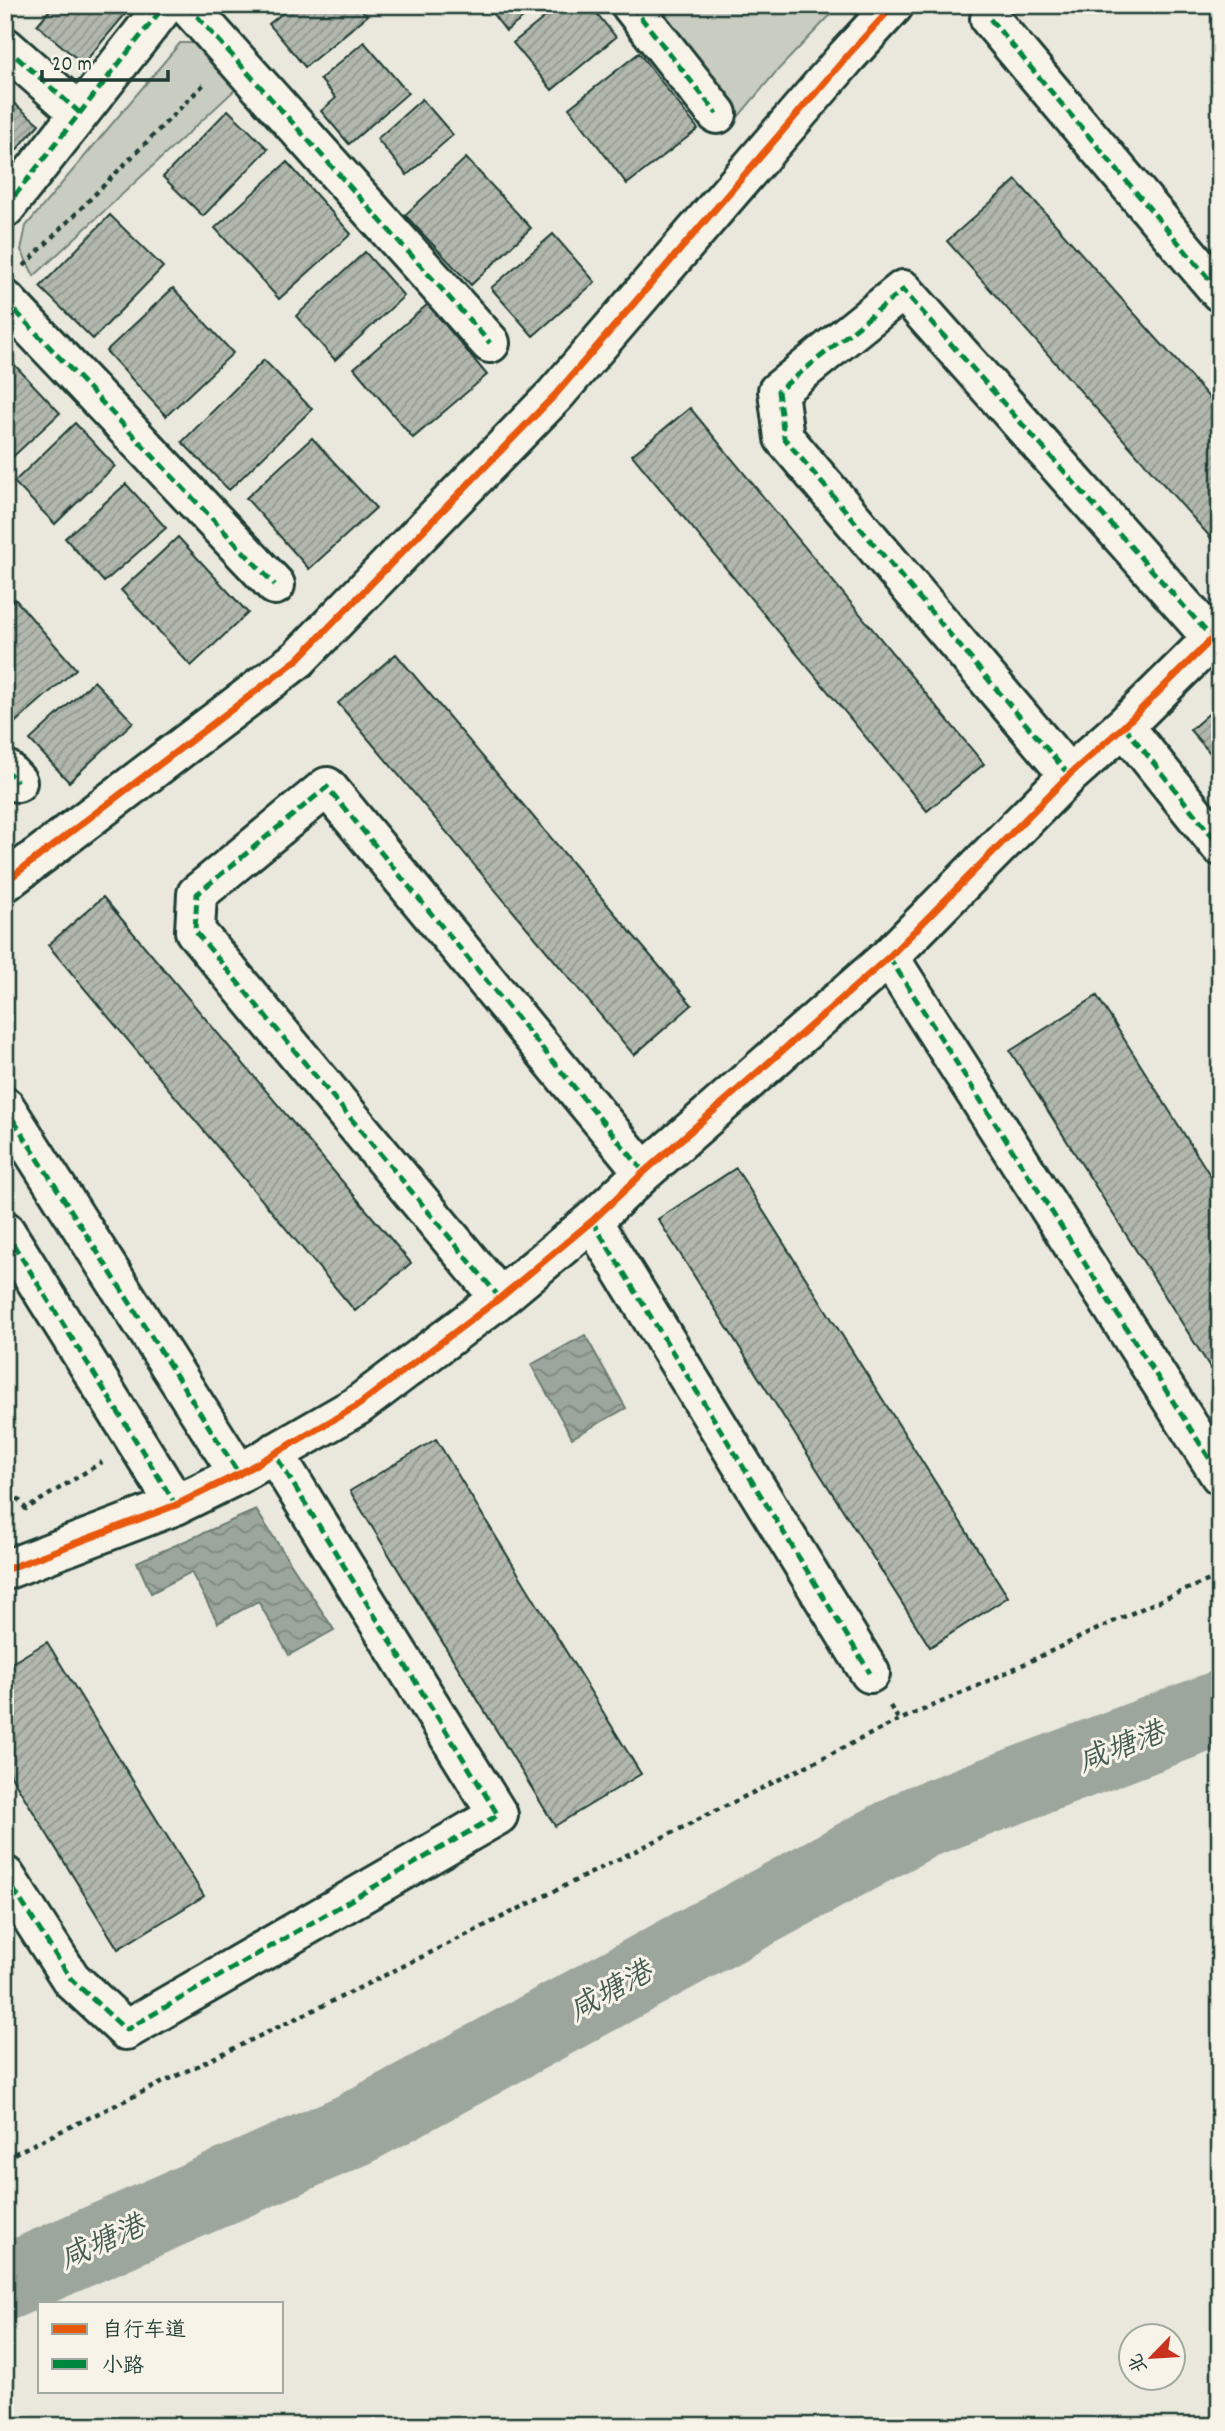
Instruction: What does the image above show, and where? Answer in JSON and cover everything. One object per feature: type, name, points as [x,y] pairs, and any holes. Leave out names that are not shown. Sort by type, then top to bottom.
[{"type":"street","points":[[5,208],[164,5]]},
{"type":"street","points":[[187,5],[490,343]]},
{"type":"street","points":[[631,5],[717,114]]},
{"type":"street","points":[[5,882],[298,659],[555,395],[894,5]]},
{"type":"street","points":[[990,19],[1220,292]]},
{"type":"street","points":[[5,47],[80,113]]},
{"type":"street","points":[[12,285],[275,585]]},
{"type":"street","points":[[5,1570],[176,1505],[239,1474],[357,1406],[500,1298],[593,1221],[644,1172],[889,957],[1069,775],[1124,726],[1216,634],[903,290],[778,391],[783,438],[1069,775]]},
{"type":"street","points":[[1124,726],[1220,846]]},
{"type":"street","points":[[500,1298],[195,931],[197,894],[327,787],[644,1172]]},
{"type":"street","points":[[889,957],[1220,1475]]},
{"type":"street","points":[[5,1107],[239,1474]]},
{"type":"street","points":[[593,1221],[870,1674]]},
{"type":"street","points":[[5,1231],[176,1505]]},
{"type":"street","points":[[5,1876],[71,1979],[125,2030],[498,1815],[274,1453]]},
{"type":"path","points":[[12,285],[203,86],[225,47]]},
{"type":"path","points":[[5,1482],[26,1509],[136,1441]]},
{"type":"path","points":[[5,2158],[354,1991],[899,1720],[961,1696],[1164,1598],[1220,1576]]},
{"type":"shaded area","points":[[657,5],[840,5],[775,73],[739,116]]},
{"type":"shaded area","points":[[180,43],[202,43],[238,87],[34,276],[21,250],[26,226]]},
{"type":"water","points":[[585,1335],[626,1408],[572,1438],[531,1365]]},
{"type":"water","points":[[256,1510],[334,1630],[289,1655],[258,1601],[218,1623],[191,1572],[151,1593],[137,1562]]},
{"type":"building","points":[[54,5],[133,5],[83,64],[37,25]]},
{"type":"building","points":[[293,5],[358,5],[367,16],[305,67],[269,24]]},
{"type":"building","points":[[486,5],[540,5],[506,31]]},
{"type":"building","points":[[560,5],[590,5],[616,37],[552,90],[513,43]]},
{"type":"building","points":[[364,42],[408,93],[349,144],[321,111],[336,98],[320,79]]},
{"type":"building","points":[[639,53],[698,129],[627,184],[569,108]]},
{"type":"building","points":[[5,96],[39,124],[5,163]]},
{"type":"building","points":[[422,99],[453,135],[407,175],[377,139]]},
{"type":"building","points":[[228,110],[268,149],[203,216],[163,177]]},
{"type":"building","points":[[466,158],[531,228],[471,285],[405,215]]},
{"type":"building","points":[[287,162],[351,234],[279,299],[215,228]]},
{"type":"building","points":[[1016,180],[1220,410],[1220,548],[947,241]]},
{"type":"building","points":[[110,215],[163,267],[93,339],[40,287]]},
{"type":"building","points":[[553,234],[595,282],[533,336],[491,288]]},
{"type":"building","points":[[365,252],[404,296],[335,360],[296,316]]},
{"type":"building","points":[[173,288],[233,353],[166,416],[106,351]]},
{"type":"building","points":[[428,304],[487,375],[413,438],[354,368]]},
{"type":"building","points":[[10,360],[60,413],[5,464],[5,365]]},
{"type":"building","points":[[264,360],[312,409],[229,490],[182,442]]},
{"type":"building","points":[[690,408],[984,764],[927,811],[632,455]]},
{"type":"building","points":[[75,423],[115,466],[55,524],[14,482]]},
{"type":"building","points":[[312,438],[376,508],[309,569],[246,498]]},
{"type":"building","points":[[126,484],[166,528],[104,582],[65,538]]},
{"type":"building","points":[[178,537],[248,613],[191,666],[121,590]]},
{"type":"building","points":[[15,599],[76,669],[11,726],[5,719],[5,607]]},
{"type":"building","points":[[396,654],[692,1005],[634,1055],[338,703]]},
{"type":"building","points":[[94,681],[133,722],[69,782],[30,740]]},
{"type":"building","points":[[1220,704],[1220,764],[1190,730]]},
{"type":"building","points":[[103,897],[411,1263],[355,1311],[48,945]]},
{"type":"building","points":[[1097,996],[1220,1191],[1220,1383],[1010,1051]]},
{"type":"building","points":[[736,1168],[1008,1597],[930,1647],[658,1219]]},
{"type":"building","points":[[436,1439],[641,1774],[555,1826],[350,1491]]},
{"type":"building","points":[[47,1642],[204,1896],[118,1949],[5,1766],[5,1667]]},
{"type":"waterway","name":"咸塘港","points":[[5,2283],[353,2130],[920,1822],[1220,1708]]},
{"type":"marked path","points":[[5,208],[165,5]]},
{"type":"marked path","points":[[187,5],[490,343]]},
{"type":"marked path","points":[[631,5],[717,114]]},
{"type":"marked path","points":[[990,19],[1220,292]]},
{"type":"marked path","points":[[5,47],[80,113]]},
{"type":"marked path","points":[[1069,775],[784,438],[778,391],[903,290],[1212,638]]},
{"type":"marked path","points":[[5,300],[275,585]]},
{"type":"marked path","points":[[1124,726],[1220,846]]},
{"type":"marked path","points":[[5,769],[17,782]]},
{"type":"marked path","points":[[500,1298],[195,931],[197,894],[327,787],[644,1172]]},
{"type":"marked path","points":[[889,957],[1220,1475]]},
{"type":"marked path","points":[[5,1107],[239,1474]]},
{"type":"marked path","points":[[592,1221],[870,1673]]},
{"type":"marked path","points":[[5,1231],[176,1505]]},
{"type":"marked path","points":[[5,1876],[71,1979],[126,2030],[498,1815],[274,1453]]},
{"type":"cycle path","points":[[5,882],[298,659],[555,395],[894,5]]},
{"type":"cycle path","points":[[5,1570],[176,1505],[239,1474],[357,1406],[500,1298],[592,1221],[889,957],[1069,775],[1124,726],[1220,631]]}]
